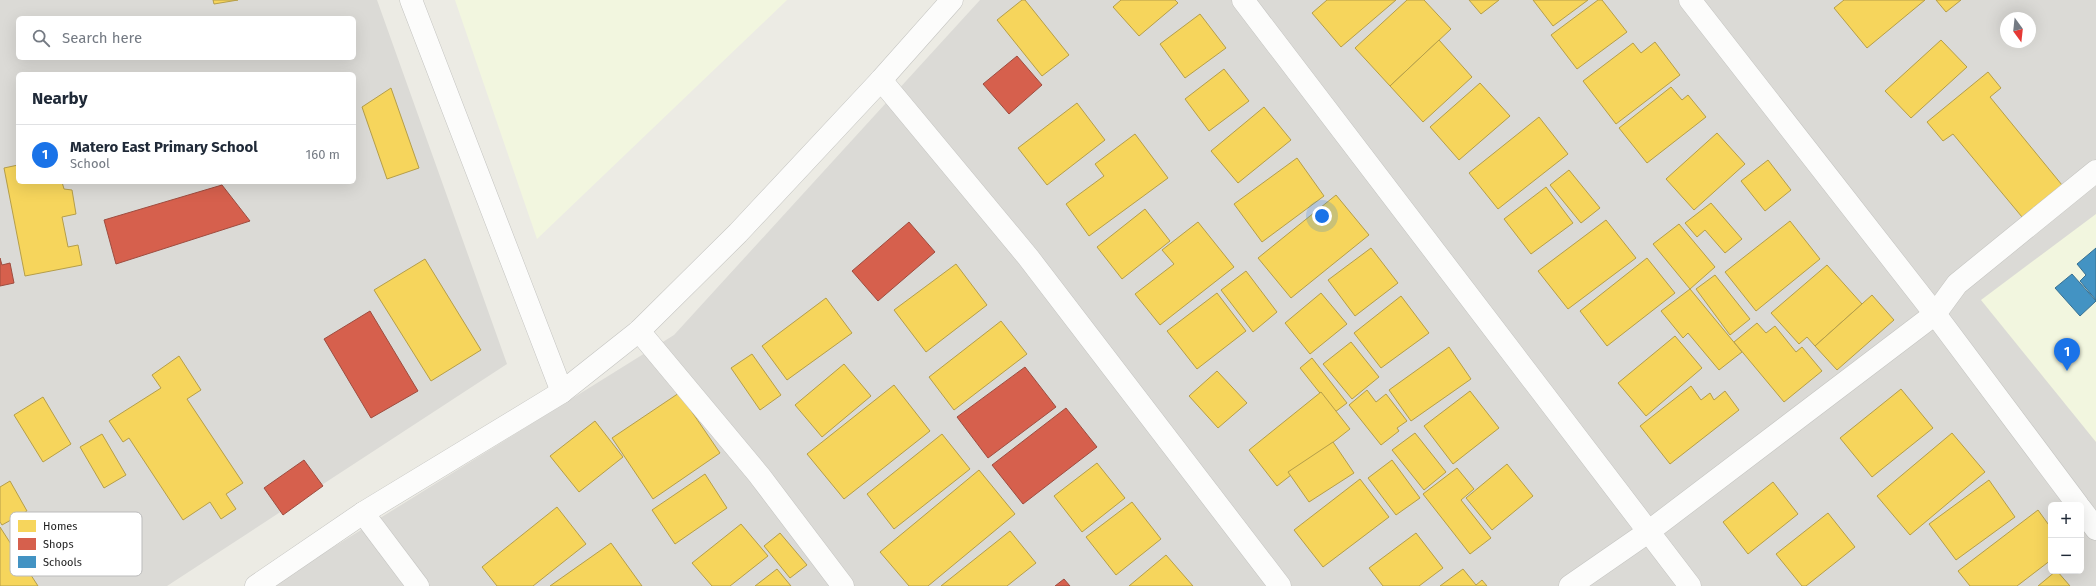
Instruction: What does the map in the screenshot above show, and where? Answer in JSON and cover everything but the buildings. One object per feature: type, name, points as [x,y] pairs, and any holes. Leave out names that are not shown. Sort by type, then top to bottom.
[{"type":"street","points":[[411,0],[562,392]]},
{"type":"street","points":[[256,586],[363,513],[562,392],[639,331],[738,233],[881,80],[952,0]]},
{"type":"street","points":[[1243,0],[1690,586]]},
{"type":"street","points":[[1690,0],[1935,314],[2076,502]]},
{"type":"street","points":[[881,80],[1028,257],[1280,586]]},
{"type":"street","points":[[1570,586],[1648,532],[1935,314],[1957,284],[2096,171]]},
{"type":"street","points":[[639,331],[759,475],[843,586]]},
{"type":"street","points":[[363,513],[418,586]]},
{"type":"street","points":[[2084,513],[2096,529]]},
{"type":"shaded area","points":[[0,0],[377,0],[507,364],[167,586],[0,586]]},
{"type":"shaded area","points":[[455,0],[787,0],[537,239]]},
{"type":"shaded area","points":[[980,0],[2096,0],[2096,586],[271,586],[674,335]]},
{"type":"shaded area","points":[[2096,214],[2096,442],[1981,300]]},
{"type":"place","name":"Matero East Primary School","points":[[2067,371]]}]
